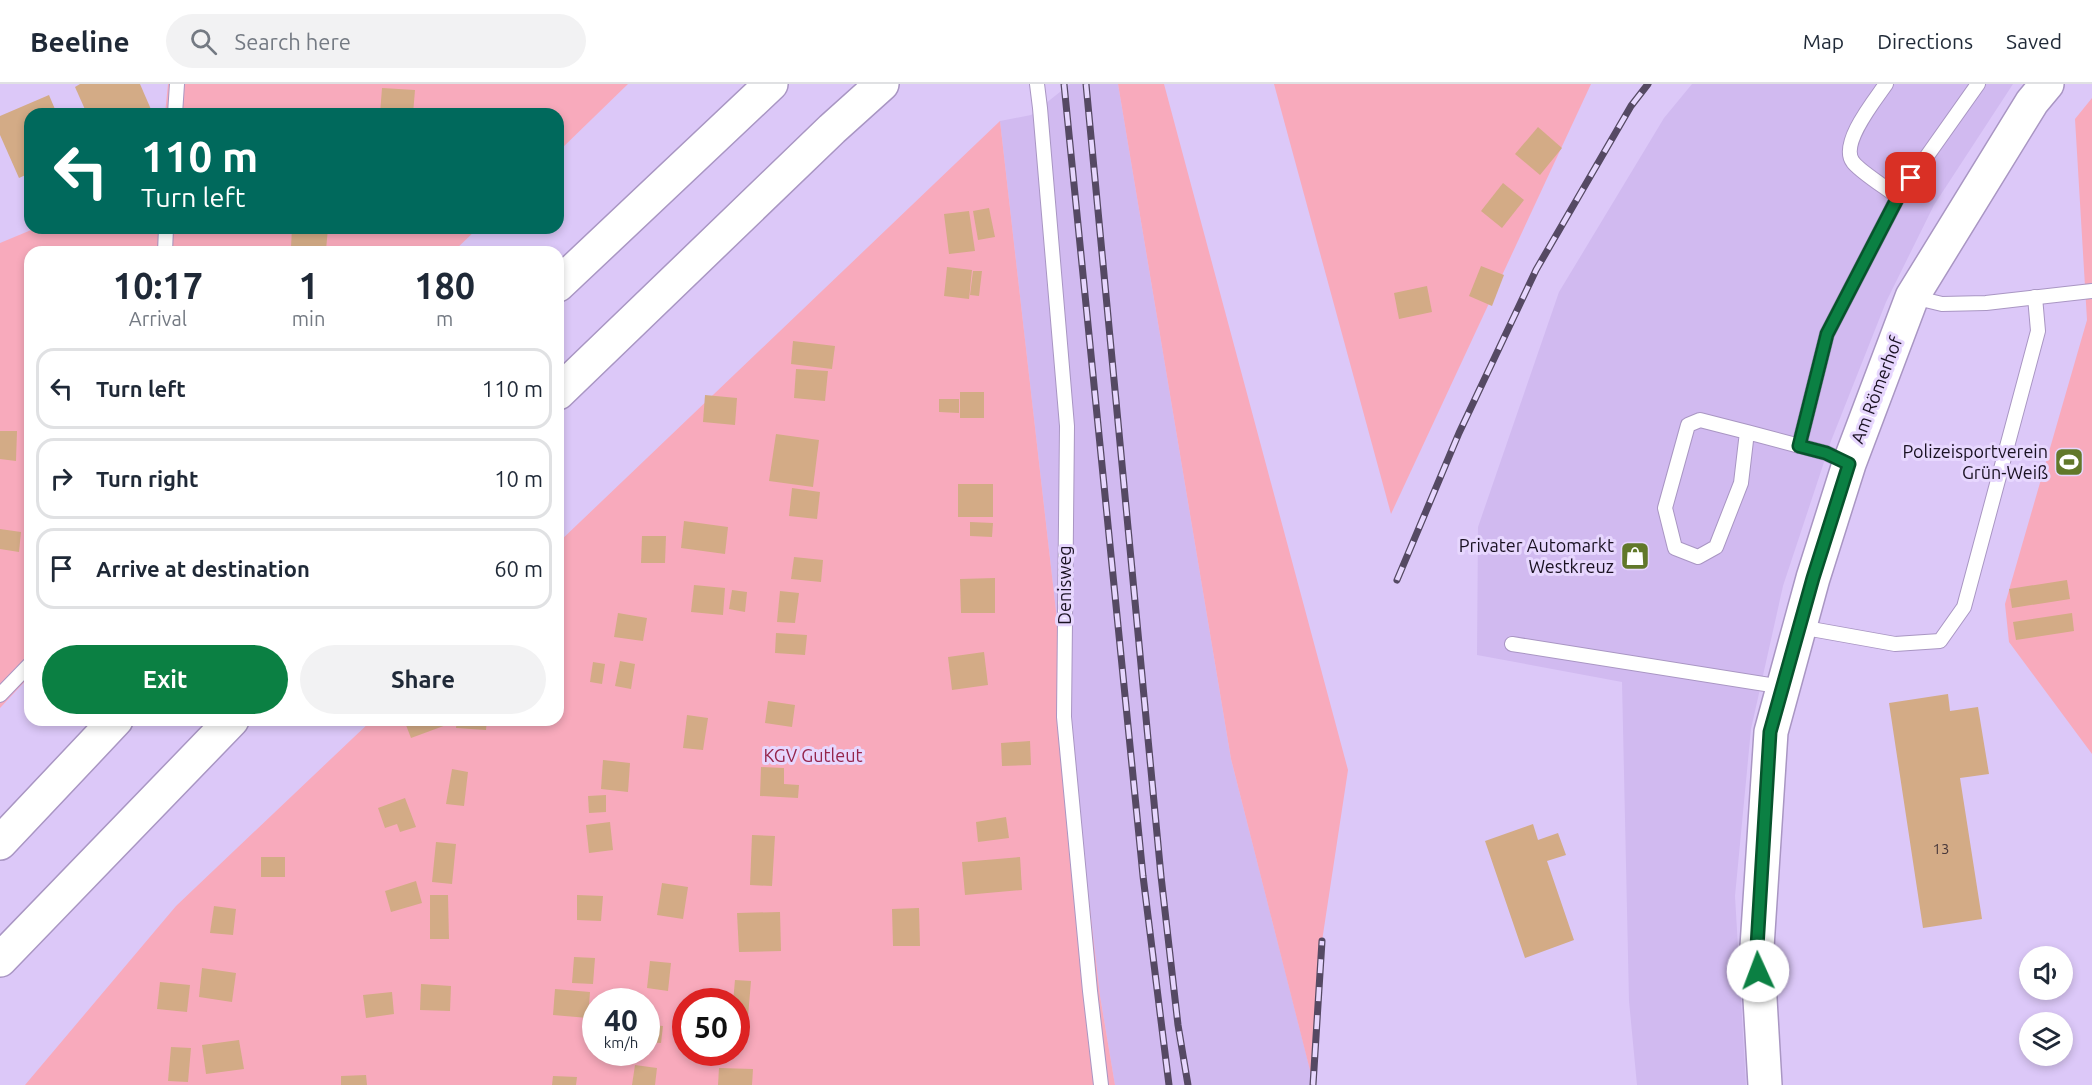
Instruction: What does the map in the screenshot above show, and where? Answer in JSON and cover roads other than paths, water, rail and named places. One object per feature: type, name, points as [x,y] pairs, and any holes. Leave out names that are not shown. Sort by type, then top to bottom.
[{"type":"main road","points":[[564,279],[771,84]]},
{"type":"main road","points":[[564,387],[832,129],[882,84]]},
{"type":"main road","name":"Am Römerhof","points":[[1765,1085],[1757,947],[1770,732],[1849,464],[1912,297],[2032,102],[2047,84]]},
{"type":"main road","points":[[0,843],[110,726]]},
{"type":"main road","points":[[0,960],[226,726]]},
{"type":"lane","points":[[175,108],[177,84]]},
{"type":"lane","name":"Denisweg","points":[[1036,84],[1040,108],[1066,426],[1064,717],[1101,1085]]},
{"type":"lane","points":[[1886,84],[1863,117],[1850,143],[1850,152],[1852,162],[1898,197]]},
{"type":"lane","points":[[1799,446],[1827,334],[1898,197],[1978,84]]},
{"type":"lane","points":[[1912,297],[1942,304],[1986,303],[2092,291]]},
{"type":"lane","points":[[1800,627],[1895,644],[1940,641],[1965,607],[2037,331],[2035,297]]},
{"type":"lane","points":[[1748,432],[1741,483],[1716,547],[1698,557],[1675,548],[1665,508],[1688,425],[1700,420],[1748,432],[1826,453],[1849,464]]},
{"type":"lane","points":[[1512,645],[1783,687]]},
{"type":"lane","points":[[0,695],[24,670]]},
{"type":"railway","points":[[1064,84],[1143,876],[1169,1085]]},
{"type":"railway","points":[[1086,84],[1161,876],[1178,1025],[1188,1085]]},
{"type":"railway","points":[[1397,580],[1459,433],[1536,270],[1631,106],[1648,84]]},
{"type":"railway","points":[[1313,1085],[1322,941]]},
{"type":"place","name":"Polizeisportverein Grün-Weiß","points":[[2069,462]]},
{"type":"place","name":"Privater Automarkt Westkreuz","points":[[1635,556]]},
{"type":"park label","name":"KGV Gutleut","points":[[813,756]]}]
